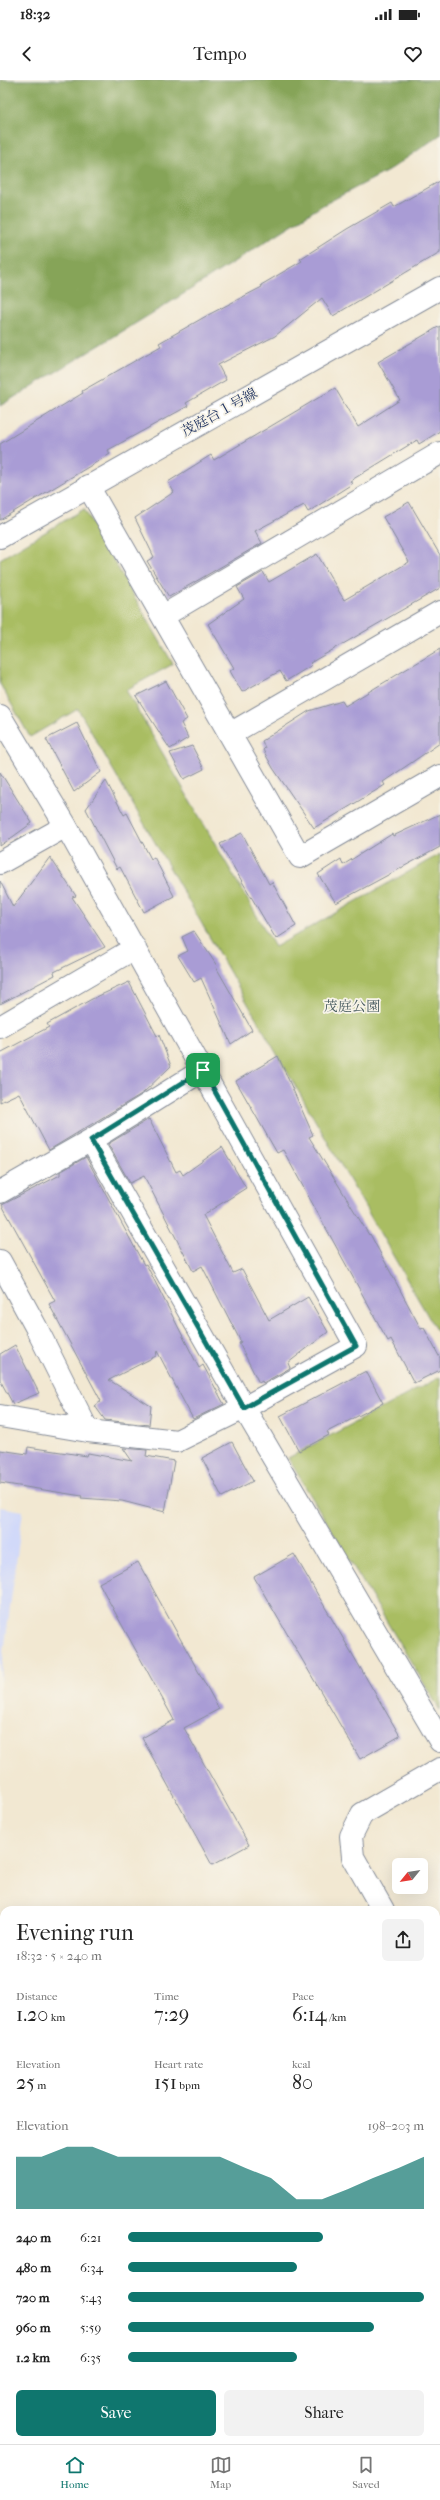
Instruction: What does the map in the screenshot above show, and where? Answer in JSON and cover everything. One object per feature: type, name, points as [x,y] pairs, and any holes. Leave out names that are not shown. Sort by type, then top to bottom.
[{"type":"street","name":"茂庭台１号線","points":[[0,537],[440,288]]},
{"type":"street","points":[[163,616],[440,453]]},
{"type":"street","points":[[88,486],[300,857],[440,776]]},
{"type":"street","points":[[230,734],[440,612]]},
{"type":"street","points":[[0,716],[66,826],[135,948],[356,1346],[244,1408],[176,1441],[88,1431],[0,1416]]},
{"type":"street","points":[[0,863],[66,826]]},
{"type":"street","points":[[0,1027],[135,948]]},
{"type":"street","points":[[0,1192],[91,1140],[203,1070]]},
{"type":"street","points":[[91,1140],[244,1408],[440,1741]]},
{"type":"street","points":[[0,1261],[36,1327],[88,1431]]},
{"type":"street","points":[[382,1906],[352,1857],[351,1836],[362,1814],[440,1768]]},
{"type":"shaded area","points":[[0,1507],[23,1511],[0,1682]]},
{"type":"green space","points":[[0,80],[440,80],[440,135],[388,171],[323,205],[174,300],[0,406]]},
{"type":"green space","name":"茂庭公園","points":[[84,509],[173,664],[126,690],[275,947],[440,854],[440,1337],[78,709],[30,737],[0,684],[0,559]]},
{"type":"green space","points":[[440,1377],[440,1710],[288,1458]]},
{"type":"building","points":[[440,181],[440,252],[333,316],[322,298],[275,336],[218,365],[226,380],[186,403],[188,406],[108,450],[110,454],[0,520],[0,444],[83,393],[82,391],[161,346],[159,343],[262,287],[261,285],[302,261],[300,259],[347,229],[392,203],[394,207]]},
{"type":"building","points":[[440,326],[440,431],[419,444],[417,440],[350,481],[352,484],[308,512],[304,505],[255,531],[262,543],[169,597],[147,561],[154,557],[135,518],[174,492],[168,482],[211,455],[214,460],[335,388],[358,427],[400,400],[378,362]]},
{"type":"building","points":[[409,502],[440,555],[440,588],[310,663],[312,665],[286,681],[280,671],[242,692],[230,671],[234,668],[208,624],[244,599],[237,587],[263,572],[269,582],[317,554],[344,600],[409,562],[383,517]]},
{"type":"building","points":[[440,649],[440,743],[383,782],[385,785],[314,828],[273,768],[263,750],[265,748],[262,741],[309,711],[342,701],[345,706]]},
{"type":"building","points":[[166,681],[187,719],[181,723],[188,738],[170,749],[136,696]]},
{"type":"building","points":[[77,723],[101,772],[74,792],[46,739]]},
{"type":"building","points":[[192,746],[204,769],[184,779],[170,753]]},
{"type":"building","points":[[0,772],[32,823],[0,846]]},
{"type":"building","points":[[106,781],[124,815],[127,813],[151,859],[154,857],[174,896],[144,912],[120,867],[117,869],[86,809]]},
{"type":"building","points":[[440,814],[440,847],[336,903],[318,874],[341,859],[343,865],[392,834],[393,836]]},
{"type":"building","points":[[242,833],[269,884],[272,882],[296,926],[276,939],[220,844]]},
{"type":"building","points":[[50,857],[76,896],[72,897],[105,947],[54,972],[55,975],[0,1004],[0,881],[13,907]]},
{"type":"building","points":[[194,931],[217,966],[216,967],[252,1030],[231,1044],[201,978],[194,982],[178,956],[188,951],[182,937]]},
{"type":"building","points":[[129,982],[157,1036],[159,1035],[171,1066],[143,1093],[49,1150],[19,1093],[0,1102],[0,1053],[49,1027],[47,1024],[92,999]]},
{"type":"building","points":[[278,1056],[313,1135],[309,1137],[369,1235],[370,1234],[421,1329],[424,1328],[440,1358],[440,1370],[414,1383],[391,1339],[388,1341],[283,1150],[277,1153],[236,1081]]},
{"type":"building","points":[[149,1119],[176,1172],[180,1170],[183,1175],[222,1147],[246,1188],[203,1215],[233,1273],[242,1269],[269,1320],[308,1297],[328,1332],[288,1363],[290,1368],[263,1383],[262,1381],[259,1383],[239,1343],[241,1342],[202,1266],[193,1271],[144,1176],[130,1183],[108,1144]]},
{"type":"building","points":[[86,1157],[144,1265],[146,1264],[199,1368],[203,1365],[224,1404],[193,1419],[157,1351],[156,1356],[109,1380],[151,1406],[149,1425],[105,1420],[95,1406],[101,1401],[49,1304],[55,1301],[2,1205],[60,1175],[60,1172]]},
{"type":"building","points":[[15,1345],[39,1393],[13,1404],[0,1380],[0,1354]]},
{"type":"building","points":[[366,1371],[383,1403],[327,1432],[329,1435],[299,1451],[280,1416]]},
{"type":"building","points":[[232,1442],[253,1481],[222,1497],[202,1458]]},
{"type":"building","points":[[28,1447],[87,1456],[88,1453],[132,1461],[123,1448],[147,1450],[146,1456],[174,1461],[165,1512],[122,1501],[81,1498],[82,1496],[0,1483],[0,1450],[27,1454]]},
{"type":"building","points":[[294,1554],[400,1736],[360,1759],[254,1577]]},
{"type":"building","points":[[138,1562],[219,1709],[184,1728],[249,1845],[212,1865],[142,1738],[174,1720],[99,1583]]},
{"type":"route","points":[[203,1070],[356,1346],[244,1408],[91,1140],[203,1070]]}]
